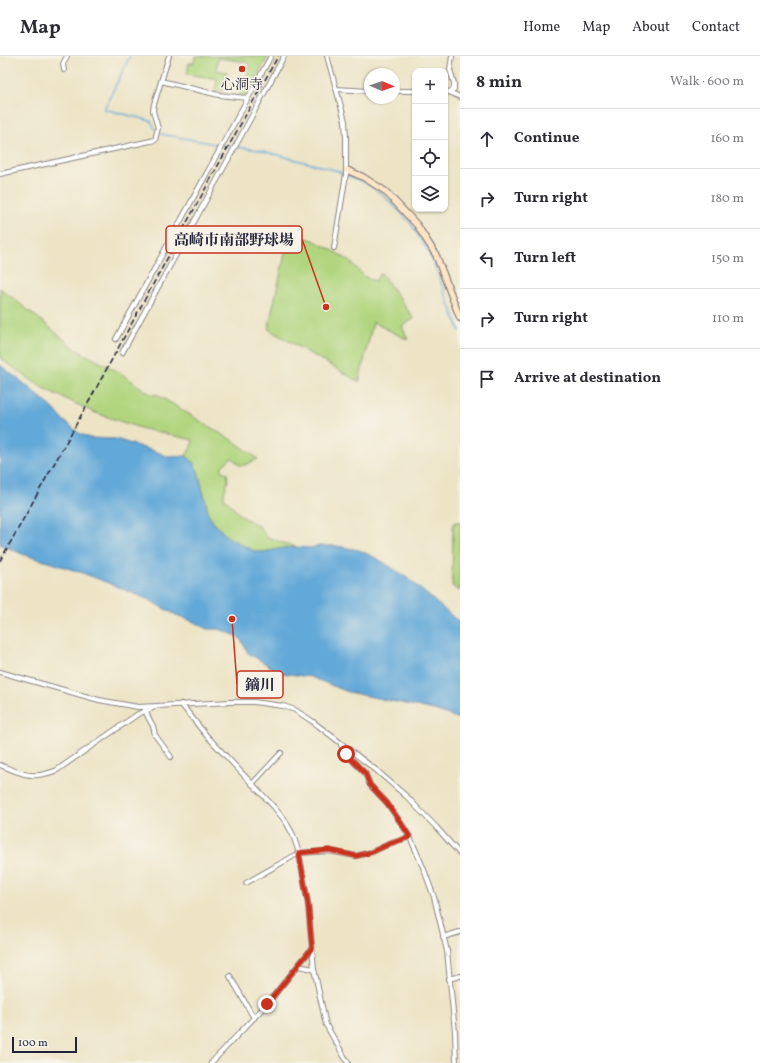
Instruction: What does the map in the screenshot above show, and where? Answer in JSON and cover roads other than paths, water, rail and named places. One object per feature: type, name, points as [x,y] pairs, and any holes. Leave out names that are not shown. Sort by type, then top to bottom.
[{"type":"street","points":[[64,70],[63,64],[67,56]]},
{"type":"street","points":[[0,174],[155,140],[158,128],[153,108],[169,56]]},
{"type":"street","points":[[116,339],[271,56]]},
{"type":"street","points":[[122,353],[284,56]]},
{"type":"street","points":[[327,56],[346,129],[346,170],[334,248]]},
{"type":"street","points":[[448,92],[454,89],[454,83],[450,70],[452,56]]},
{"type":"street","points":[[161,80],[214,94],[248,98]]},
{"type":"street","points":[[336,88],[364,90]]},
{"type":"street","points":[[400,91],[412,91]]},
{"type":"street","points":[[448,92],[460,97]]},
{"type":"street","points":[[346,170],[363,176],[385,191],[417,225],[438,260],[460,318]]},
{"type":"street","points":[[0,672],[99,700],[145,709]]},
{"type":"street","points":[[0,765],[31,776],[52,772],[145,709],[157,706],[254,702],[283,706],[295,710],[312,721],[376,770],[406,796],[460,854]]},
{"type":"street","points":[[181,704],[206,735],[274,807],[286,822],[293,835],[299,853],[308,904],[314,968],[326,1025],[348,1063]]},
{"type":"street","points":[[145,709],[153,726],[155,735],[171,757]]},
{"type":"street","points":[[340,743],[346,754],[365,773],[370,785],[387,803],[410,837],[434,897],[446,951],[455,1032],[456,1063]]},
{"type":"street","points":[[252,784],[281,753]]},
{"type":"street","points":[[246,883],[299,853],[329,850],[356,856],[372,852],[410,837]]},
{"type":"street","points":[[443,937],[460,932]]},
{"type":"street","points":[[211,1063],[267,1004],[312,948]]},
{"type":"street","points":[[298,966],[314,968]]},
{"type":"street","points":[[230,976],[254,1018]]},
{"type":"street","points":[[449,978],[460,976]]},
{"type":"water","points":[[0,365],[54,409],[63,420],[79,433],[90,438],[116,439],[168,457],[186,456],[193,462],[198,471],[209,516],[215,525],[228,537],[254,551],[263,552],[283,548],[310,548],[320,546],[337,546],[359,550],[378,559],[410,580],[460,623],[460,719],[434,710],[348,692],[311,677],[281,673],[248,653],[240,638],[232,634],[219,629],[207,629],[174,614],[147,599],[106,582],[80,572],[22,554],[0,544]]},
{"type":"waterway","points":[[130,56],[104,109],[151,121],[155,129]]},
{"type":"waterway","points":[[161,134],[259,150],[335,170],[368,184],[383,195],[413,227],[429,253],[460,331]]},
{"type":"railway","points":[[0,561],[278,56]]},
{"type":"place","name":"心洞寺","points":[[242,69]]},
{"type":"place","name":"高崎市南部野球場","points":[[326,307]]},
{"type":"place","name":"鏑川","points":[[232,619]]}]
